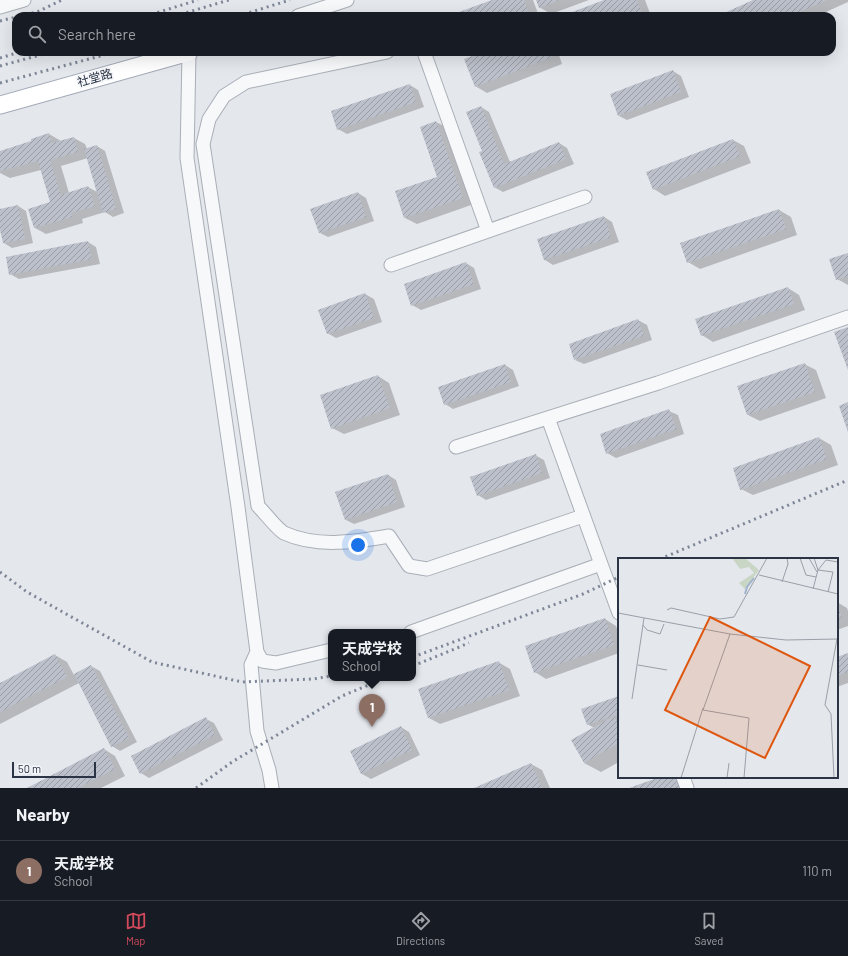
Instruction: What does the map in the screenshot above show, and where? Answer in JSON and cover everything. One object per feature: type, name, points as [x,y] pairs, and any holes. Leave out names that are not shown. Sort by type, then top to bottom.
[{"type":"main road","name":"社堂路","points":[[0,105],[175,56]]},
{"type":"street","points":[[0,7],[24,0]]},
{"type":"street","points":[[310,12],[347,0]]},
{"type":"street","points":[[189,56],[187,158],[238,507],[257,652],[262,661],[276,662],[328,651]]},
{"type":"street","points":[[368,56],[246,82],[224,96],[209,119],[203,144],[258,506],[283,532],[323,544],[364,541],[389,536],[409,566],[427,569],[583,516]]},
{"type":"street","points":[[425,56],[488,231]]},
{"type":"street","points":[[391,266],[585,197]]},
{"type":"street","points":[[456,448],[658,383],[848,317]]},
{"type":"street","points":[[548,418],[618,610]]},
{"type":"street","points":[[416,630],[601,564]]},
{"type":"street","points":[[257,652],[251,665],[257,731],[270,770],[272,788]]},
{"type":"street","points":[[683,778],[687,788]]},
{"type":"building","points":[[492,0],[524,0],[528,11],[525,12],[459,12]]},
{"type":"building","points":[[536,0],[560,0],[539,8]]},
{"type":"building","points":[[604,0],[637,0],[642,12],[572,12]]},
{"type":"building","points":[[753,0],[827,0],[800,12],[726,12]]},
{"type":"building","points":[[472,56],[552,57],[475,87],[464,59]]},
{"type":"building","points":[[673,70],[681,92],[618,116],[610,94]]},
{"type":"building","points":[[410,84],[416,102],[337,130],[331,111]]},
{"type":"building","points":[[481,106],[504,164],[559,142],[566,159],[494,188],[479,152],[482,151],[466,112]]},
{"type":"building","points":[[436,121],[463,198],[404,218],[395,191],[437,177],[420,127]]},
{"type":"building","points":[[49,133],[52,143],[74,137],[78,152],[50,160],[61,195],[88,186],[95,206],[71,213],[72,217],[34,228],[28,209],[50,202],[38,161],[0,171],[0,151],[31,141],[31,139]]},
{"type":"building","points":[[733,139],[740,156],[653,190],[646,172]]},
{"type":"building","points":[[97,145],[116,209],[103,213],[84,149]]},
{"type":"building","points":[[358,192],[366,217],[319,233],[310,209]]},
{"type":"building","points":[[18,205],[25,239],[3,243],[0,230],[0,209]]},
{"type":"building","points":[[779,209],[786,229],[687,263],[680,243]]},
{"type":"building","points":[[604,216],[611,237],[544,260],[537,239]]},
{"type":"building","points":[[88,241],[92,259],[9,275],[6,257]]},
{"type":"building","points":[[848,253],[848,276],[836,280],[829,259]]},
{"type":"building","points":[[466,262],[474,284],[411,306],[404,284]]},
{"type":"building","points":[[788,287],[794,304],[701,336],[695,319]]},
{"type":"building","points":[[365,293],[374,318],[327,334],[318,310]]},
{"type":"building","points":[[638,319],[644,336],[574,360],[569,344]]},
{"type":"building","points":[[848,327],[848,370],[834,332]]},
{"type":"building","points":[[805,363],[815,392],[747,415],[737,386]]},
{"type":"building","points":[[505,364],[511,382],[444,405],[438,387]]},
{"type":"building","points":[[378,375],[390,408],[331,429],[320,395]]},
{"type":"building","points":[[848,402],[848,432],[839,406]]},
{"type":"building","points":[[669,409],[676,429],[606,454],[600,434]]},
{"type":"building","points":[[819,437],[827,459],[740,490],[733,468]]},
{"type":"building","points":[[536,454],[542,473],[477,496],[470,477]]},
{"type":"building","points":[[388,474],[397,502],[345,520],[335,492]]},
{"type":"building","points":[[838,607],[842,617],[838,619]]},
{"type":"building","points":[[605,618],[614,645],[534,673],[525,646]]},
{"type":"building","points":[[848,653],[848,672],[838,676],[838,657]]},
{"type":"building","points":[[55,654],[67,677],[0,712],[0,683]]},
{"type":"building","points":[[499,661],[509,690],[428,718],[418,689]]},
{"type":"building","points":[[91,665],[129,738],[111,747],[74,674]]},
{"type":"building","points":[[618,696],[618,714],[587,725],[581,709]]},
{"type":"building","points":[[614,716],[618,724],[618,744],[584,763],[571,740]]},
{"type":"building","points":[[206,717],[215,735],[140,774],[131,756]]},
{"type":"building","points":[[401,726],[412,750],[361,774],[350,751]]},
{"type":"building","points":[[104,748],[115,769],[78,788],[27,788]]},
{"type":"building","points":[[531,763],[542,788],[474,788]]},
{"type":"building","points":[[657,778],[675,778],[679,788],[629,788]]},
{"type":"railway","points":[[37,12],[62,0]]},
{"type":"railway","points":[[159,12],[198,0]]},
{"type":"railway","points":[[188,12],[229,0]]},
{"type":"railway","points":[[251,12],[290,0]]},
{"type":"railway","points":[[0,21],[12,18]]},
{"type":"railway","points":[[0,58],[12,54]]},
{"type":"railway","points":[[0,66],[36,56]]},
{"type":"railway","points":[[0,83],[100,56]]},
{"type":"railway","points":[[662,558],[848,480]]},
{"type":"railway","points":[[0,572],[27,592],[152,662],[242,682],[313,679],[328,676]]},
{"type":"railway","points":[[416,656],[583,594],[618,577]]},
{"type":"railway","points":[[416,665],[469,643]]},
{"type":"railway","points":[[196,788],[232,762],[342,696],[379,681]]},
{"type":"place","name":"天成学校","points":[[372,727]]}]
